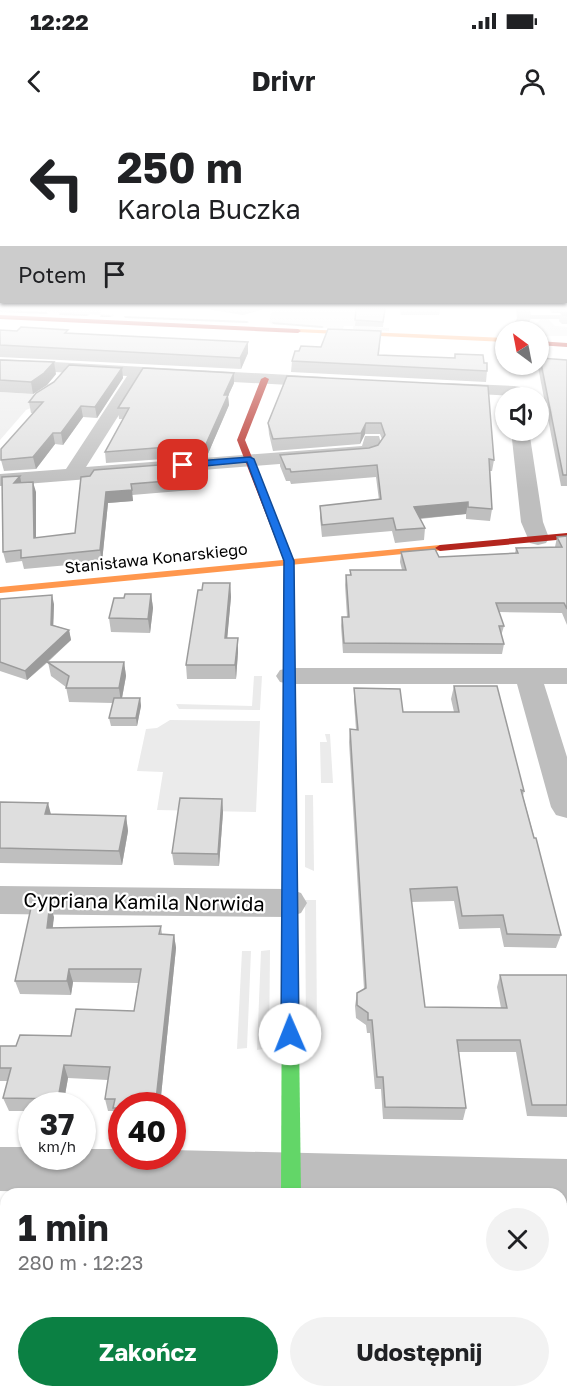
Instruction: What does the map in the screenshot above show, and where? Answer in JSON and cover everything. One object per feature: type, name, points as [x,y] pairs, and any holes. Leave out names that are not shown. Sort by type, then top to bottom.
[{"type":"street","points":[[34,369],[65,373],[138,372],[337,382]]},
{"type":"street","points":[[75,474],[76,466],[138,372]]},
{"type":"street","points":[[265,379],[241,438],[289,561],[291,1185]]},
{"type":"street","points":[[433,387],[495,392]]},
{"type":"street","points":[[0,480],[368,451],[372,447],[372,440]]},
{"type":"street","points":[[521,441],[532,522],[538,538]]},
{"type":"street","name":"Stanisława Konarskiego","points":[[0,590],[567,536]]},
{"type":"street","points":[[290,676],[567,676]]},
{"type":"street","points":[[528,676],[567,807]]},
{"type":"street","name":"Cypriana Kamila Norwida","points":[[0,900],[289,903]]},
{"type":"street","points":[[0,1169],[291,1185],[567,1181]]},
{"type":"shaded area","points":[[0,392],[47,395],[26,410],[0,440]]},
{"type":"shaded area","points":[[254,676],[262,676],[260,710],[179,709],[176,704],[252,706]]},
{"type":"shaded area","points":[[170,720],[260,721],[256,812],[157,810],[163,772],[137,771],[146,729],[157,728]]},
{"type":"shaded area","points":[[325,734],[330,734],[333,783],[321,783],[320,742],[327,742]]},
{"type":"shaded area","points":[[305,795],[313,795],[314,871],[305,867]]},
{"type":"shaded area","points":[[305,900],[316,900],[317,1031],[306,1032]]},
{"type":"shaded area","points":[[270,950],[269,1048],[257,1050],[261,951]]},
{"type":"shaded area","points":[[242,951],[251,951],[247,1048],[237,1049]]},
{"type":"building","points":[[0,369],[48,369],[31,382],[0,380]]},
{"type":"building","points":[[66,369],[122,369],[95,407],[81,406],[61,433],[53,433],[33,457],[1,460],[1,449],[43,402],[29,402],[36,393],[54,382]]},
{"type":"building","points":[[143,369],[234,373],[224,395],[228,395],[206,444],[105,452],[129,408],[118,408]]},
{"type":"building","points":[[441,369],[487,369],[487,371]]},
{"type":"building","points":[[549,369],[567,369],[567,475],[563,475],[549,404],[549,387],[546,387],[543,375],[549,375]]},
{"type":"building","points":[[287,376],[488,386],[494,460],[489,459],[492,509],[468,507],[468,502],[414,507],[425,528],[396,530],[393,518],[322,525],[320,506],[381,499],[377,465],[291,472],[290,469],[286,469],[280,455],[369,448],[378,445],[385,435],[381,423],[366,423],[361,433],[273,439],[268,423]]},
{"type":"building","points":[[198,462],[191,479],[131,484],[132,490],[106,492],[100,550],[21,558],[21,550],[3,552],[2,477],[20,476],[14,483],[33,482],[34,538],[75,533],[81,477],[90,476],[94,470]]},
{"type":"building","points":[[567,536],[567,609],[564,603],[496,603],[504,626],[499,626],[504,644],[344,643],[342,617],[349,617],[346,575],[351,575],[350,570],[406,570],[401,552],[435,549],[439,557],[518,553],[516,548],[562,547],[557,537]]},
{"type":"building","points":[[203,583],[230,583],[225,638],[238,638],[235,665],[186,665],[198,590],[202,590]]},
{"type":"building","points":[[125,594],[151,594],[148,619],[109,618],[114,598],[124,598]]},
{"type":"building","points":[[52,595],[51,625],[69,630],[25,671],[0,662],[0,599]]},
{"type":"building","points":[[47,662],[124,662],[119,688],[66,688],[69,676]]},
{"type":"building","points":[[454,686],[497,686],[524,791],[521,790],[561,935],[507,934],[503,915],[462,916],[457,887],[410,889],[425,1007],[507,1008],[500,975],[567,975],[567,1105],[532,1105],[520,1040],[457,1040],[466,1108],[385,1107],[383,1077],[377,1077],[372,1020],[368,1020],[368,1013],[357,1005],[357,993],[366,988],[350,729],[358,730],[354,688],[400,689],[403,712],[459,712]]},
{"type":"building","points":[[114,698],[140,698],[136,718],[109,718]]},
{"type":"building","points":[[180,798],[222,799],[218,854],[172,853]]},
{"type":"building","points":[[0,802],[48,803],[45,814],[126,816],[119,851],[0,848]]},
{"type":"building","points":[[32,903],[50,903],[47,928],[161,926],[159,934],[174,935],[157,1092],[108,1092],[108,1099],[105,1099],[110,1067],[64,1065],[59,1092],[18,1092],[18,1098],[3,1098],[11,1068],[0,1068],[0,1046],[16,1046],[20,1035],[71,1036],[76,1009],[134,1011],[141,969],[69,969],[67,981],[15,981]]},
{"type":"traffic: fast","points":[[289,715],[291,1188]]},
{"type":"traffic: slow","points":[[0,590],[440,548]]},
{"type":"traffic: jam","points":[[265,379],[241,440],[289,561],[289,715]]},
{"type":"traffic: jam","points":[[440,548],[567,536]]},
{"type":"route","points":[[183,465],[250,459],[289,561],[290,1034]]}]
